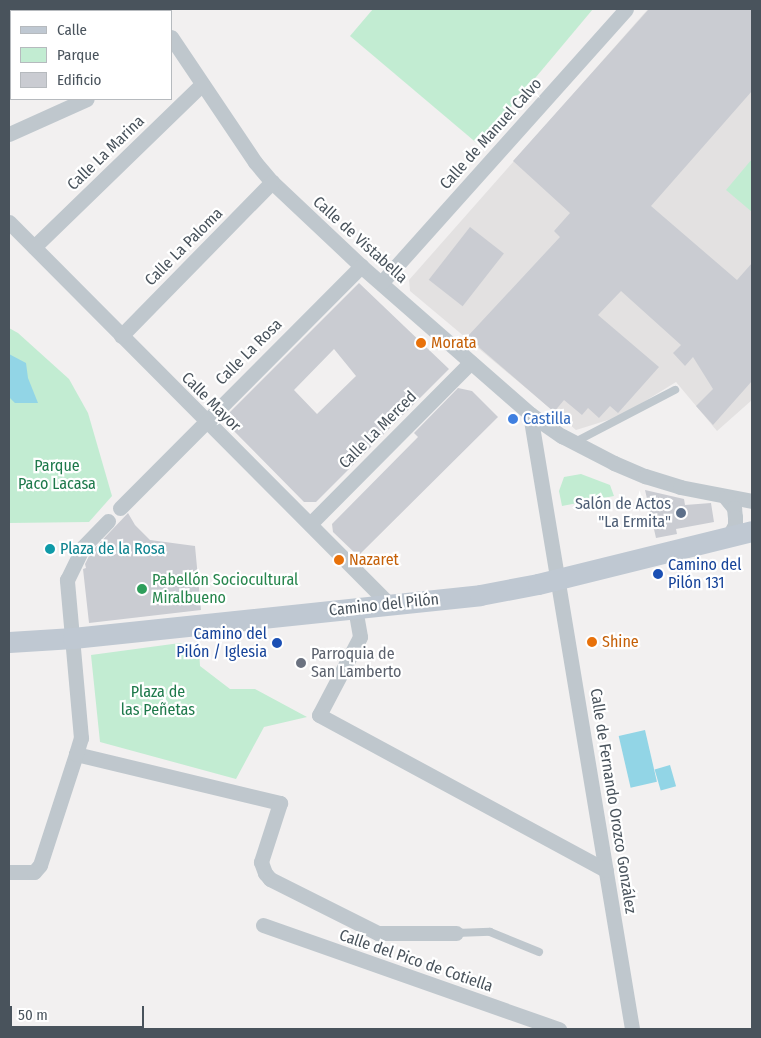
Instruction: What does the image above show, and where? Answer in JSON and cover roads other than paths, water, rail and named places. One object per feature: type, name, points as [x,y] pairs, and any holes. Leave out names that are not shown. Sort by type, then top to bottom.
[{"type":"street","name":"Calle de Manuel Calvo","points":[[382,282],[626,9]]},
{"type":"street","name":"Calle de Vistabella","points":[[172,40],[178,60],[202,84],[255,162],[272,182],[361,266],[382,282],[530,414],[568,439],[645,476],[726,498],[752,502]]},
{"type":"street","name":"Calle La Marina","points":[[34,248],[202,84]]},
{"type":"street","points":[[9,134],[85,100]]},
{"type":"street","name":"Calle La Paloma","points":[[121,336],[272,182]]},
{"type":"street","name":"Calle Mayor","points":[[9,222],[390,605]]},
{"type":"street","name":"Calle La Rosa","points":[[120,508],[361,266]]},
{"type":"street","name":"Calle La Merced","points":[[310,524],[471,362]]},
{"type":"street","name":"Calle de Fernando Orozco González","points":[[530,414],[537,447],[632,1029]]},
{"type":"street","points":[[537,447],[549,439],[568,439]]},
{"type":"street","points":[[726,498],[734,508],[736,517],[735,525],[729,536]]},
{"type":"street","points":[[9,872],[34,872],[40,865],[76,754],[80,738],[67,580],[83,547],[108,521]]},
{"type":"street","name":"Camino del Pilón","points":[[9,642],[73,638],[480,595],[558,579],[752,531]]},
{"type":"street","points":[[355,608],[360,637],[319,715],[606,870]]},
{"type":"street","points":[[76,754],[280,803],[261,862],[264,873],[270,879],[378,932],[456,934]]},
{"type":"street","name":"Calle del Pico de Cotiella","points":[[263,926],[558,1029]]},
{"type":"lane","points":[[568,439],[675,390]]},
{"type":"lane","points":[[456,934],[490,932],[539,952]]},
{"type":"water","points":[[9,354],[26,363],[28,378],[38,403],[15,403],[9,397]]},
{"type":"water","points":[[645,730],[657,782],[631,788],[619,736]]},
{"type":"water","points":[[670,765],[676,786],[661,791],[655,769]]},
{"type":"place","name":"Morata","points":[[421,343]]},
{"type":"place","name":"Castilla","points":[[513,419]]},
{"type":"place","name":"Salón de Actos \"La Ermita\"","points":[[681,513]]},
{"type":"place","name":"Plaza de la Rosa","points":[[50,549]]},
{"type":"place","name":"Nazaret","points":[[339,560]]},
{"type":"place","name":"Camino del Pilón 131","points":[[658,574]]},
{"type":"place","name":"Pabellón Sociocultural Miralbueno","points":[[142,589]]},
{"type":"place","name":"Shine","points":[[592,642]]},
{"type":"place","name":"Camino del Pilón / Iglesia","points":[[277,643]]},
{"type":"place","name":"Parroquia de San Lamberto","points":[[301,663]]},
{"type":"park label","name":"Parque Paco Lacasa","points":[[57,475]]},
{"type":"park label","name":"Plaza de las Peñetas","points":[[158,701]]}]
